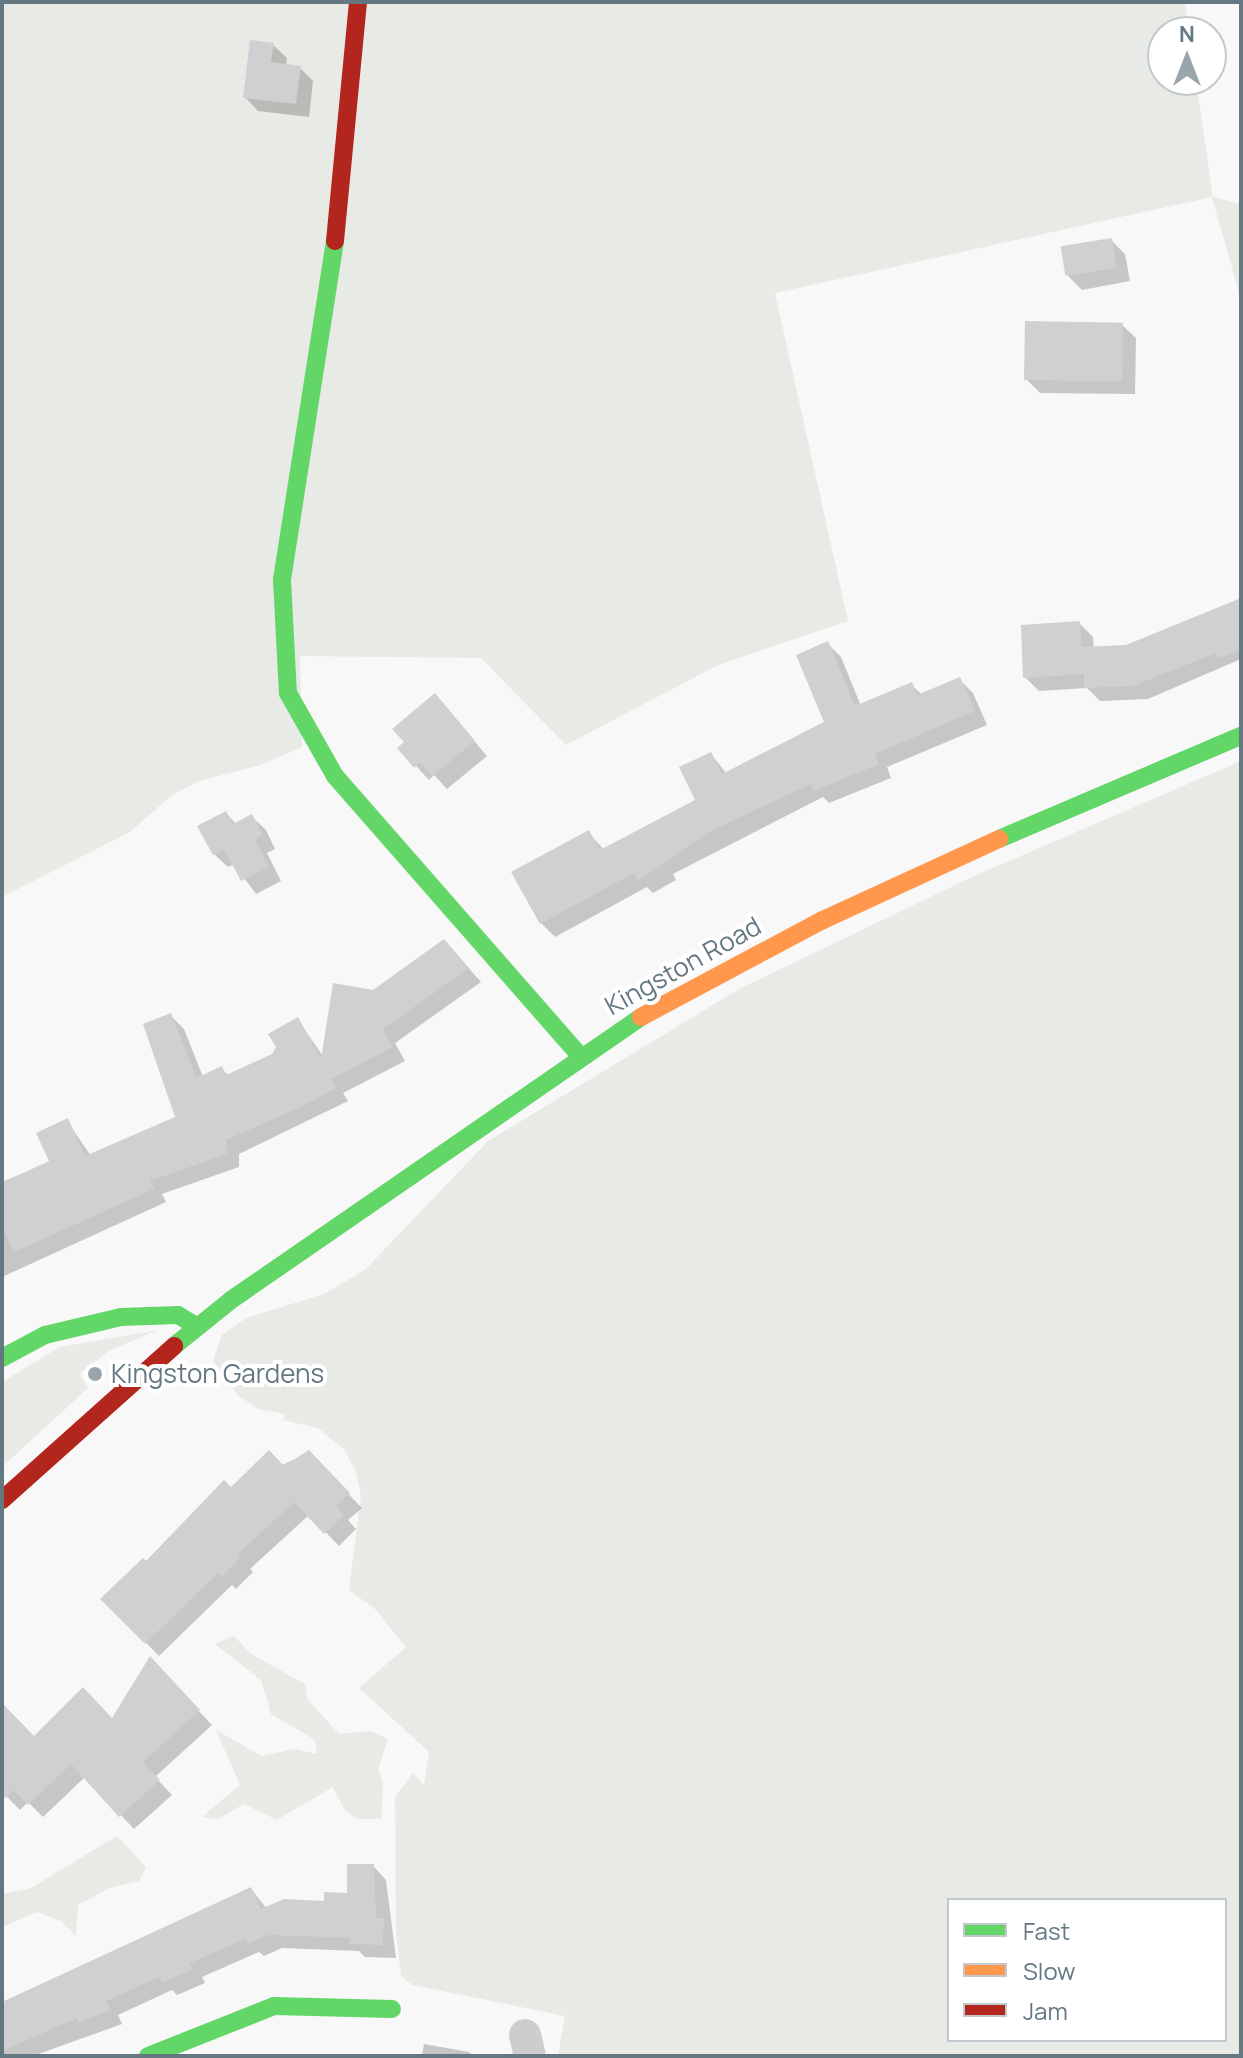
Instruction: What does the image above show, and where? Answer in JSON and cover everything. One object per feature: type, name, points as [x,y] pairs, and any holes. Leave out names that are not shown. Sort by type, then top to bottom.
[{"type":"street","points":[[358,2],[331,286],[282,580],[288,693],[335,776],[579,1055]]},
{"type":"street","name":"Kingston Road","points":[[2,1500],[198,1327],[579,1055],[708,979],[866,900],[1241,736]]},
{"type":"street","points":[[2,1358],[45,1335],[121,1317],[178,1315],[198,1327]]},
{"type":"street","points":[[148,2056],[206,2042],[274,2006],[392,2009]]},
{"type":"shaded area","points":[[2,2],[1185,2],[1187,16],[1147,16],[1147,96],[1198,96],[1213,197],[1241,204],[1241,300],[1212,197],[775,293],[848,621],[718,665],[566,745],[481,658],[300,656],[302,747],[261,765],[199,781],[172,795],[130,832],[2,897]]},
{"type":"shaded area","points":[[1241,761],[1241,2056],[558,2056],[565,2016],[412,1985],[401,1976],[396,1933],[395,1797],[413,1773],[424,1785],[429,1752],[359,1688],[406,1647],[375,1609],[349,1590],[361,1496],[356,1472],[344,1449],[318,1428],[283,1420],[285,1414],[258,1409],[238,1395],[213,1361],[222,1335],[246,1318],[324,1294],[365,1270],[488,1141],[741,988],[974,876]]},
{"type":"shaded area","points":[[158,1330],[110,1350],[79,1374],[88,1388],[2,1467],[2,1382],[60,1347]]},
{"type":"shaded area","points":[[234,1636],[251,1654],[305,1684],[308,1700],[339,1734],[370,1731],[388,1739],[378,1769],[383,1785],[381,1819],[357,1819],[344,1809],[333,1787],[277,1820],[244,1804],[218,1819],[202,1817],[240,1785],[216,1730],[261,1756],[295,1749],[317,1754],[315,1740],[271,1714],[261,1680],[215,1644]]},
{"type":"shaded area","points":[[117,1836],[146,1867],[139,1881],[109,1888],[78,1905],[76,1936],[61,1921],[37,1912],[2,1927],[2,1894],[31,1888]]},
{"type":"building","points":[[250,40],[274,43],[271,62],[301,66],[296,104],[243,98]]},
{"type":"building","points":[[1112,238],[1117,268],[1065,276],[1061,246]]},
{"type":"building","points":[[1025,321],[1123,323],[1122,382],[1024,380]]},
{"type":"building","points":[[1241,598],[1241,650],[1218,658],[1216,653],[1133,686],[1084,688],[1084,674],[1023,678],[1021,625],[1080,621],[1082,647],[1126,645]]},
{"type":"building","points":[[828,641],[855,706],[912,682],[917,695],[960,677],[975,711],[875,754],[879,764],[814,791],[811,784],[709,832],[638,881],[634,873],[540,924],[511,872],[589,830],[600,850],[695,800],[679,767],[711,752],[722,774],[824,722],[796,655]]},
{"type":"building","points":[[435,693],[475,741],[432,776],[420,762],[414,768],[397,748],[404,742],[392,729]]},
{"type":"building","points":[[226,811],[233,824],[252,814],[263,835],[255,839],[269,867],[241,881],[224,849],[213,855],[197,826]]},
{"type":"building","points":[[444,939],[469,968],[383,1029],[393,1047],[331,1079],[336,1088],[226,1140],[227,1154],[150,1181],[154,1189],[14,1252],[2,1226],[2,1183],[49,1161],[36,1133],[68,1118],[85,1156],[175,1117],[143,1024],[171,1013],[196,1078],[222,1066],[226,1075],[272,1054],[276,1047],[268,1034],[298,1017],[321,1059],[333,983],[373,990]]},
{"type":"building","points":[[269,1450],[284,1466],[309,1450],[350,1493],[336,1506],[344,1515],[324,1534],[294,1502],[238,1554],[241,1557],[222,1577],[218,1573],[145,1644],[100,1599],[143,1558],[146,1561],[224,1480],[231,1487]]},
{"type":"building","points":[[150,1656],[200,1710],[143,1762],[160,1780],[119,1817],[71,1764],[28,1805],[13,1790],[2,1801],[2,1703],[34,1736],[83,1687],[112,1718]]},
{"type":"building","points":[[347,1864],[374,1864],[376,1918],[384,1918],[383,1945],[350,1944],[350,1938],[268,1935],[248,1944],[246,1939],[190,1963],[193,1969],[162,1983],[159,1977],[106,2001],[110,2010],[79,2023],[77,2018],[2,2051],[2,2002],[251,1887],[261,1909],[284,1899],[324,1901],[324,1892],[347,1893]]},
{"type":"traffic: fast","points":[[335,241],[282,580],[288,693],[335,776],[579,1055]]},
{"type":"traffic: fast","points":[[999,839],[1241,736]]},
{"type":"traffic: fast","points":[[174,1346],[231,1300],[641,1017]]},
{"type":"traffic: fast","points":[[2,1358],[45,1335],[121,1317],[178,1315],[198,1327]]},
{"type":"traffic: fast","points":[[148,2056],[274,2006],[392,2009]]},
{"type":"traffic: slow","points":[[641,1017],[823,920],[999,839]]},
{"type":"traffic: jam","points":[[335,241],[358,2]]},
{"type":"traffic: jam","points":[[2,1500],[174,1346]]},
{"type":"place","name":"Kingston Gardens","points":[[95,1374]]}]
